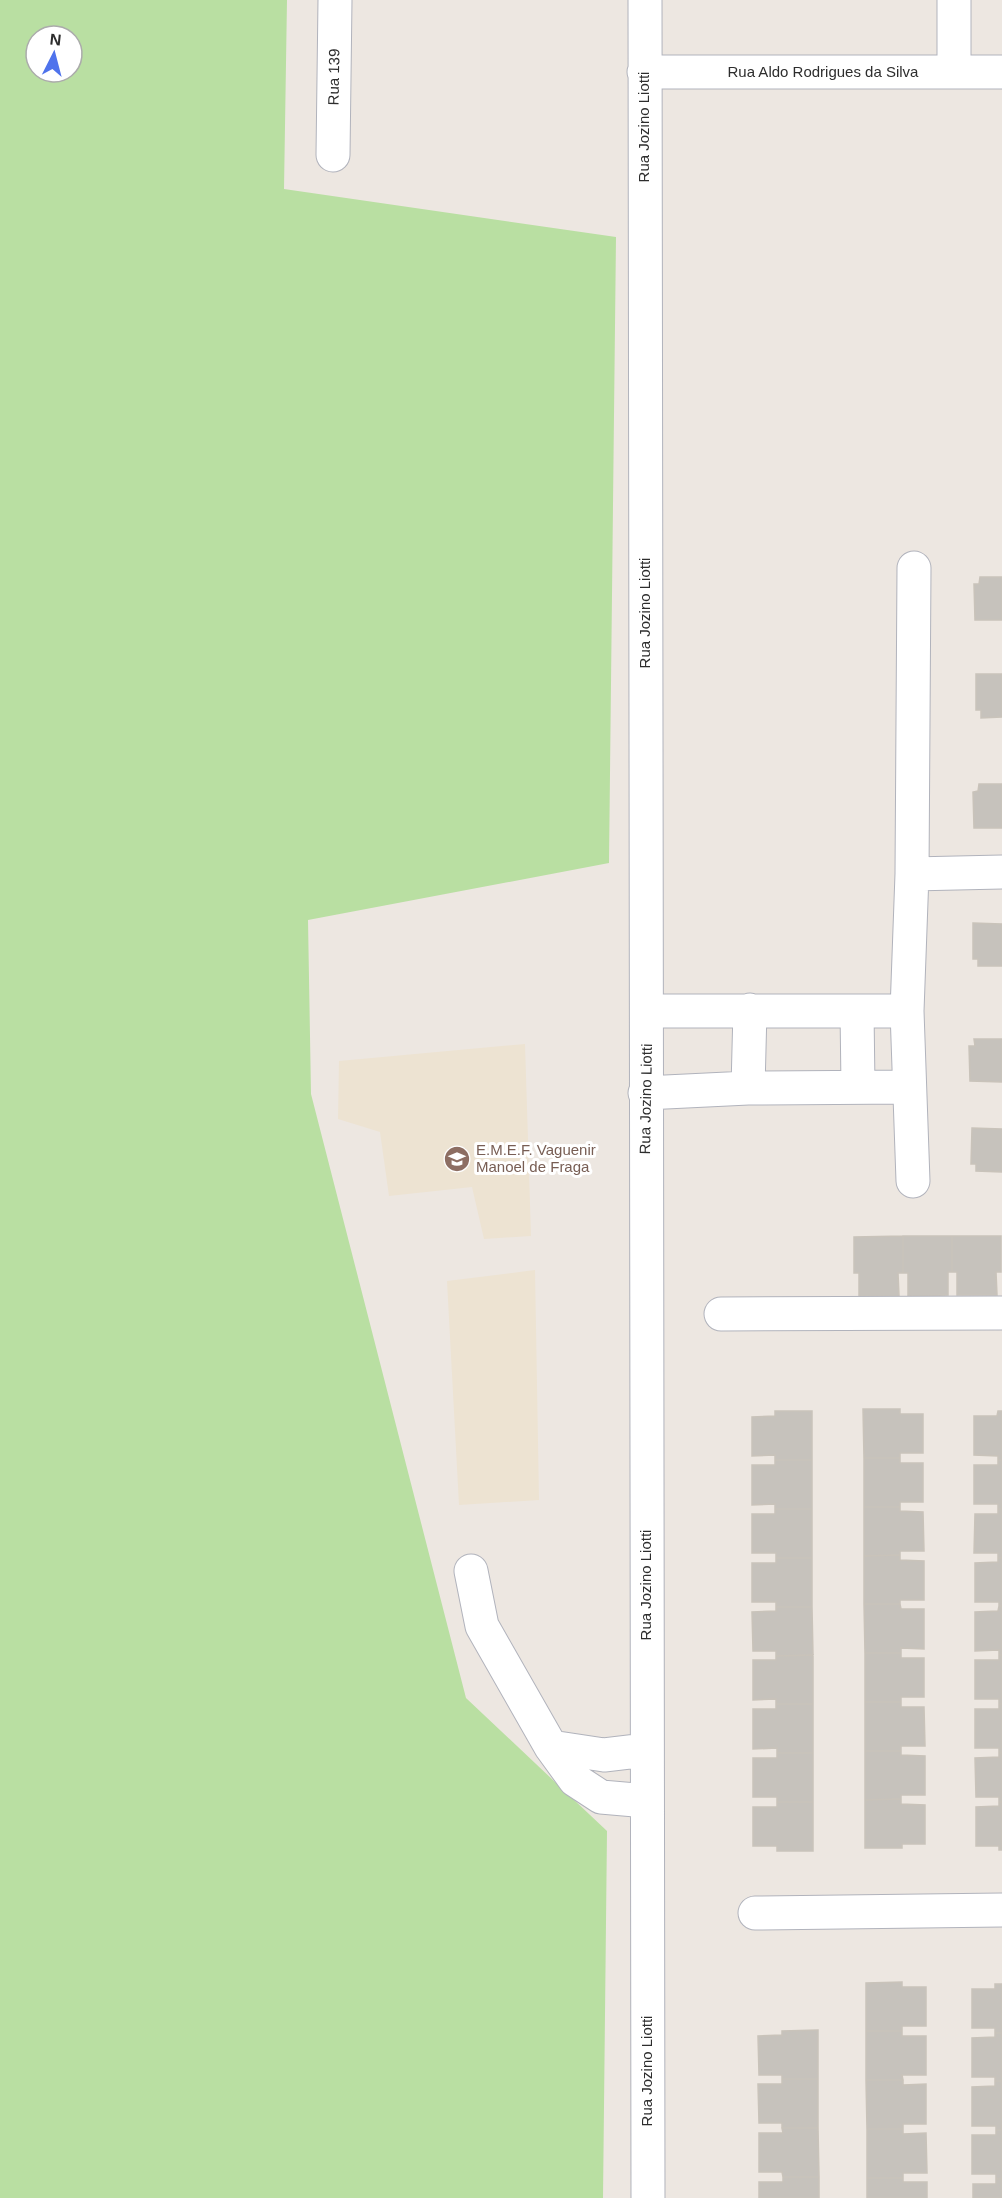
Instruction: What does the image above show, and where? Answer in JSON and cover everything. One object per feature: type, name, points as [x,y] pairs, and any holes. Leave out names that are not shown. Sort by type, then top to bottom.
[{"type":"street","name":"Rua 139","points":[[333,155],[335,0]]},
{"type":"street","name":"Rua Jozino Liotti","points":[[645,0],[648,2198]]},
{"type":"street","points":[[954,0],[954,72]]},
{"type":"street","name":"Rua Aldo Rodrigues da Silva","points":[[644,72],[1002,72]]},
{"type":"street","points":[[913,1181],[907,1011],[912,874],[914,568]]},
{"type":"street","points":[[912,874],[1002,872]]},
{"type":"street","points":[[748,1088],[750,1010]]},
{"type":"street","points":[[647,1011],[907,1011]]},
{"type":"street","points":[[857,1011],[858,1086]]},
{"type":"street","points":[[645,1093],[748,1088],[858,1086],[909,1088]]},
{"type":"street","points":[[721,1314],[1002,1313]]},
{"type":"street","points":[[471,1571],[482,1626],[551,1747],[575,1780],[601,1797],[647,1801]]},
{"type":"street","points":[[551,1747],[604,1755],[646,1750]]},
{"type":"street","points":[[755,1913],[1002,1910]]},
{"type":"shaded area","name":"E.M.E.F. Vaguenir Manoel de Fraga","points":[[525,1044],[531,1236],[484,1239],[472,1187],[389,1196],[380,1132],[338,1119],[339,1061]]},
{"type":"shaded area","points":[[535,1270],[539,1500],[459,1505],[447,1281]]},
{"type":"green space","points":[[0,0],[287,0],[284,189],[616,237],[609,863],[308,920],[311,1094],[466,1698],[607,1831],[603,2198],[0,2198]]},
{"type":"building","points":[[980,577],[1002,577],[1002,620],[975,620],[974,584],[979,584]]},
{"type":"building","points":[[976,674],[1002,674],[1002,717],[981,718],[981,710],[976,710]]},
{"type":"building","points":[[979,784],[1002,784],[1002,828],[974,828],[973,792],[978,791]]},
{"type":"building","points":[[973,923],[1002,924],[1002,966],[978,966],[978,959],[973,959]]},
{"type":"building","points":[[974,1039],[1002,1039],[1002,1082],[970,1081],[969,1046],[975,1046]]},
{"type":"building","points":[[972,1128],[1002,1129],[1002,1172],[976,1171],[976,1164],[971,1164]]},
{"type":"building","points":[[903,1236],[952,1236],[952,1272],[948,1272],[948,1295],[908,1296],[908,1273],[903,1273]]},
{"type":"building","points":[[903,1236],[903,1273],[898,1273],[899,1296],[859,1296],[859,1273],[854,1273],[854,1237]]},
{"type":"building","points":[[952,1236],[1001,1236],[1001,1272],[996,1272],[997,1295],[957,1295],[957,1272],[952,1272]]},
{"type":"building","points":[[863,1409],[900,1409],[900,1414],[923,1414],[923,1453],[900,1453],[900,1458],[864,1458]]},
{"type":"building","points":[[775,1411],[812,1411],[812,1460],[775,1460],[775,1455],[752,1456],[752,1417],[775,1416]]},
{"type":"building","points":[[998,1411],[1002,1411],[1002,1460],[998,1460],[998,1456],[974,1455],[974,1416],[997,1416]]},
{"type":"building","points":[[864,1458],[900,1458],[900,1463],[923,1463],[923,1502],[900,1502],[900,1507],[864,1507]]},
{"type":"building","points":[[775,1460],[812,1460],[812,1509],[775,1509],[775,1504],[752,1505],[752,1465],[775,1465]]},
{"type":"building","points":[[998,1460],[1002,1460],[1002,1509],[998,1509],[998,1504],[974,1504],[974,1465],[998,1465]]},
{"type":"building","points":[[864,1507],[900,1507],[900,1511],[923,1512],[924,1551],[900,1551],[900,1555],[864,1556]]},
{"type":"building","points":[[775,1509],[812,1509],[812,1558],[776,1558],[776,1553],[752,1553],[752,1514],[775,1514]]},
{"type":"building","points":[[998,1509],[1002,1509],[1002,1558],[998,1558],[998,1553],[974,1553],[975,1514],[998,1514]]},
{"type":"building","points":[[900,1555],[900,1560],[924,1561],[924,1600],[900,1600],[900,1604],[864,1604],[864,1556]]},
{"type":"building","points":[[776,1558],[812,1558],[812,1607],[776,1607],[776,1602],[752,1602],[752,1563],[776,1563]]},
{"type":"building","points":[[998,1558],[1002,1558],[1002,1606],[999,1606],[999,1602],[975,1602],[975,1563],[998,1562]]},
{"type":"building","points":[[864,1604],[900,1604],[901,1609],[924,1609],[924,1649],[901,1648],[901,1653],[865,1653]]},
{"type":"building","points":[[999,1606],[1002,1606],[1002,1655],[999,1655],[999,1650],[975,1651],[975,1612],[998,1611]]},
{"type":"building","points":[[776,1607],[812,1607],[813,1655],[776,1656],[776,1651],[753,1651],[752,1612],[776,1611]]},
{"type":"building","points":[[865,1653],[901,1653],[901,1658],[924,1658],[924,1697],[901,1697],[901,1702],[865,1702]]},
{"type":"building","points":[[813,1655],[813,1704],[776,1704],[776,1699],[753,1700],[753,1660],[776,1660],[776,1656]]},
{"type":"building","points":[[999,1655],[1002,1655],[1002,1704],[999,1704],[999,1699],[975,1699],[975,1660],[999,1660]]},
{"type":"building","points":[[865,1702],[901,1702],[901,1707],[924,1707],[925,1746],[901,1746],[901,1751],[865,1751]]},
{"type":"building","points":[[776,1704],[813,1704],[813,1753],[777,1753],[777,1748],[753,1749],[753,1709],[776,1709]]},
{"type":"building","points":[[999,1704],[1002,1704],[1002,1753],[999,1753],[999,1748],[975,1748],[975,1709],[999,1709]]},
{"type":"building","points":[[865,1751],[901,1751],[901,1755],[925,1756],[925,1795],[901,1795],[901,1799],[865,1800]]},
{"type":"building","points":[[777,1753],[813,1753],[813,1802],[777,1802],[777,1797],[753,1797],[753,1758],[777,1758]]},
{"type":"building","points":[[999,1753],[1002,1753],[1002,1802],[999,1802],[999,1797],[976,1797],[975,1758],[999,1757]]},
{"type":"building","points":[[901,1799],[901,1804],[925,1805],[925,1844],[902,1844],[902,1848],[865,1848],[865,1800]]},
{"type":"building","points":[[777,1802],[813,1802],[813,1851],[777,1851],[777,1846],[753,1846],[753,1807],[777,1807]]},
{"type":"building","points":[[999,1802],[1002,1802],[1002,1850],[999,1850],[999,1846],[976,1846],[976,1807],[999,1806]]},
{"type":"building","points":[[902,1982],[902,1987],[926,1987],[926,2026],[902,2026],[902,2031],[866,2031],[866,1983]]},
{"type":"building","points":[[995,1984],[1002,1984],[1002,2033],[995,2033],[995,2028],[972,2028],[972,1989],[995,1989]]},
{"type":"building","points":[[818,2030],[818,2079],[782,2079],[782,2075],[759,2075],[758,2036],[782,2035],[782,2031]]},
{"type":"building","points":[[866,2031],[902,2031],[902,2036],[926,2036],[926,2075],[902,2075],[903,2080],[866,2080]]},
{"type":"building","points":[[995,2033],[1002,2033],[1002,2081],[995,2081],[995,2077],[972,2077],[972,2038],[995,2037]]},
{"type":"building","points":[[782,2079],[818,2079],[818,2128],[782,2128],[782,2123],[759,2123],[758,2084],[782,2084]]},
{"type":"building","points":[[866,2080],[903,2080],[903,2085],[926,2084],[926,2124],[903,2124],[903,2129],[867,2129]]},
{"type":"building","points":[[995,2081],[1002,2081],[1002,2130],[996,2130],[996,2126],[972,2126],[972,2087],[995,2086]]},
{"type":"building","points":[[782,2128],[818,2128],[819,2177],[783,2177],[782,2172],[759,2172],[759,2133],[783,2133]]},
{"type":"building","points":[[867,2129],[903,2129],[903,2134],[926,2133],[927,2173],[903,2173],[903,2178],[867,2178]]},
{"type":"building","points":[[996,2130],[1002,2130],[1002,2179],[996,2179],[996,2174],[972,2174],[972,2135],[996,2135]]},
{"type":"building","points":[[783,2177],[819,2177],[819,2198],[759,2198],[759,2182],[783,2182]]},
{"type":"building","points":[[867,2178],[903,2178],[903,2182],[927,2182],[927,2198],[867,2198]]},
{"type":"building","points":[[996,2179],[1002,2179],[1002,2198],[973,2198],[973,2184],[996,2184]]},
{"type":"place","name":"E.M.E.F. Vaguenir Manoel de Fraga","points":[[457,1159]]}]
